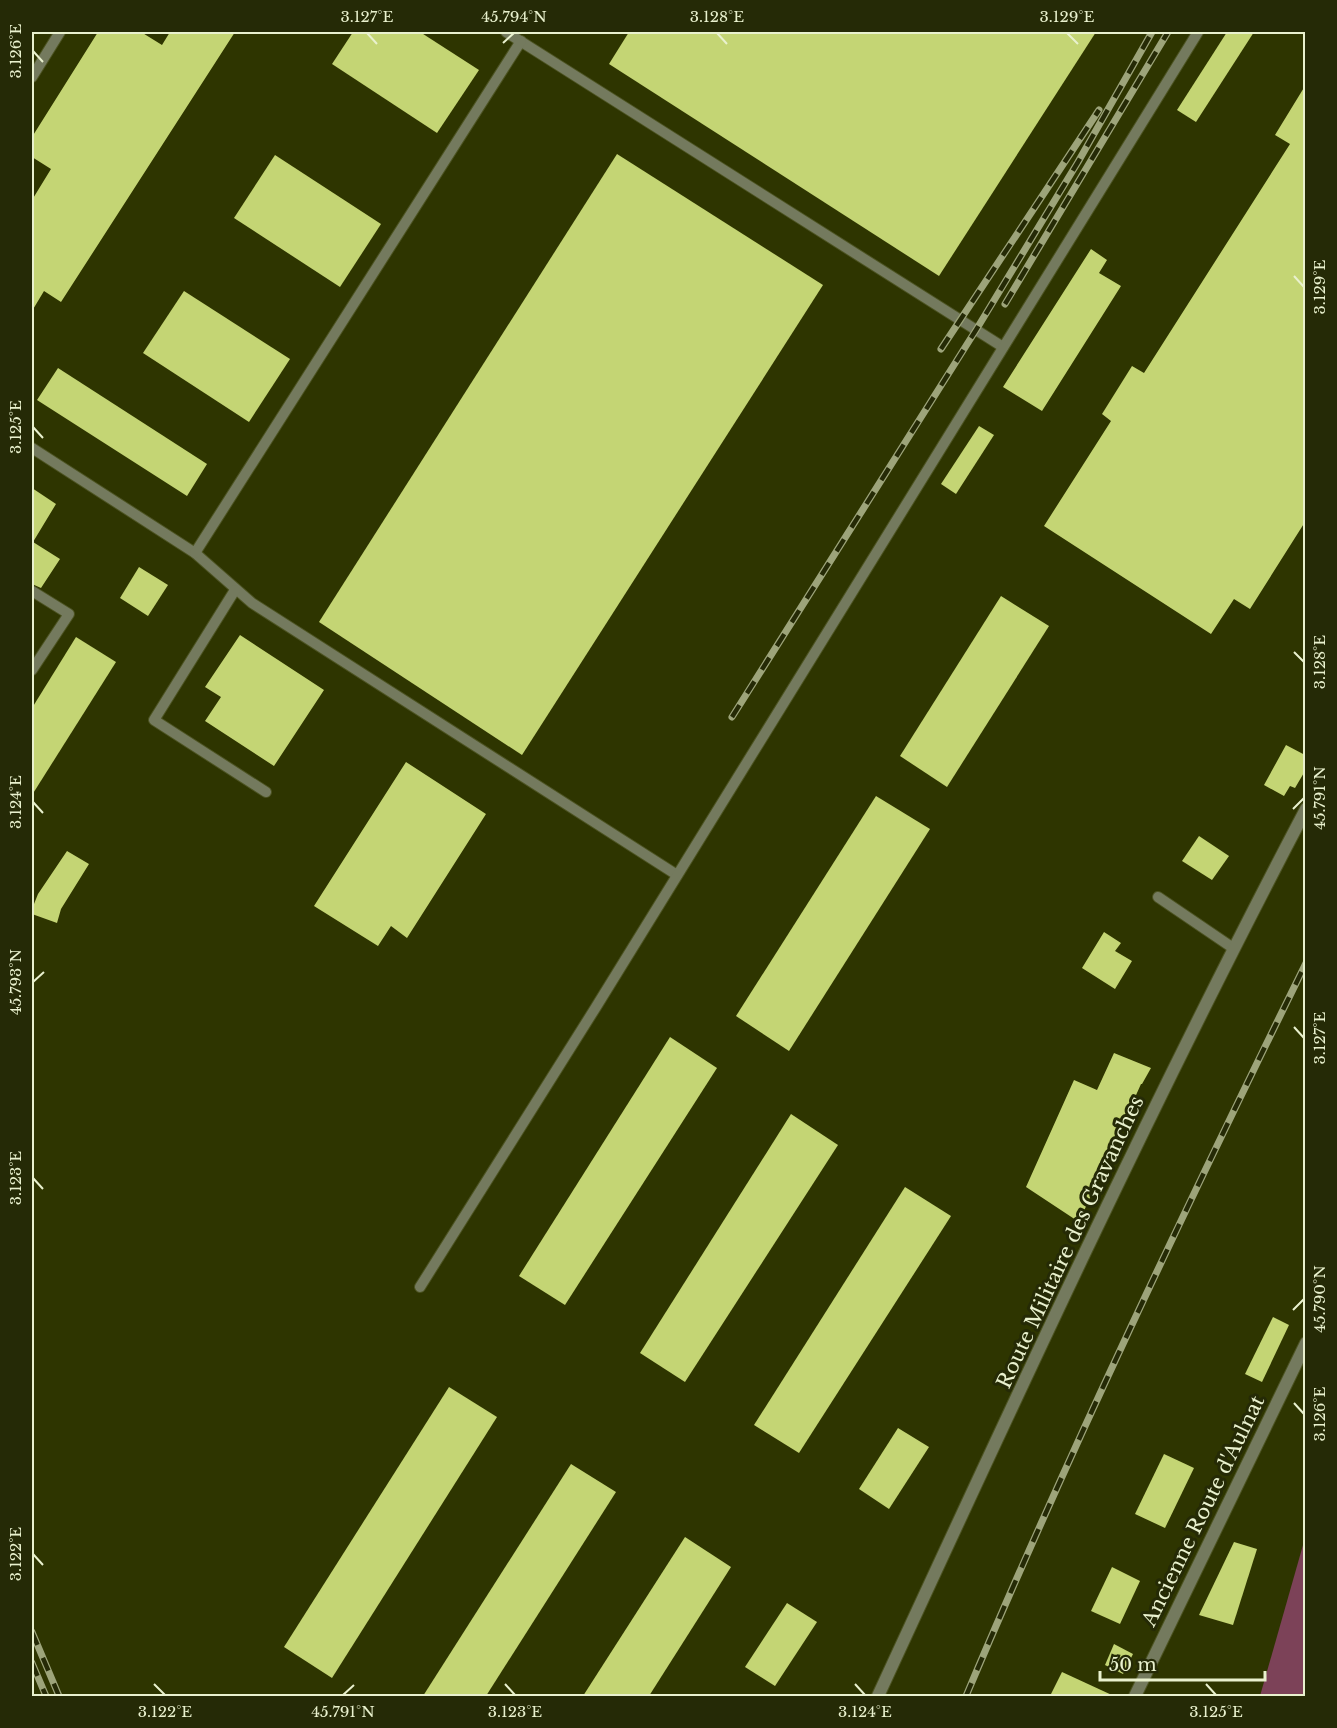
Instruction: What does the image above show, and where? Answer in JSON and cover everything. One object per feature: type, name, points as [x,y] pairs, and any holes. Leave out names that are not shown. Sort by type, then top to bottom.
[{"type":"street","name":"Route Militaire des Gravanches","points":[[878,1696],[1082,1260],[1233,948],[1305,809]]},
{"type":"street","name":"Ancienne Route d'Aulnat","points":[[1135,1696],[1305,1343]]},
{"type":"lane","points":[[32,77],[60,32]]},
{"type":"lane","points":[[506,32],[1003,347]]},
{"type":"lane","points":[[420,1287],[596,1007],[1198,32]]},
{"type":"lane","points":[[195,553],[521,41]]},
{"type":"lane","points":[[32,448],[195,553],[252,603],[677,875]]},
{"type":"lane","points":[[235,590],[153,720],[266,792]]},
{"type":"lane","points":[[32,591],[69,614],[32,670]]},
{"type":"lane","points":[[1158,897],[1233,948]]},
{"type":"shaded area","points":[[1305,1538],[1305,1696],[1260,1696]]},
{"type":"building","points":[[98,32],[141,32],[162,45],[170,32],[235,32],[61,302],[44,291],[32,311],[32,200],[51,169],[32,157],[32,137]]},
{"type":"building","points":[[353,32],[420,32],[479,70],[437,133],[332,64]]},
{"type":"building","points":[[629,32],[1096,32],[939,276],[609,64]]},
{"type":"building","points":[[1227,32],[1254,32],[1196,122],[1177,110]]},
{"type":"building","points":[[1305,86],[1305,522],[1250,609],[1234,599],[1211,634],[1044,526],[1111,421],[1102,414],[1132,366],[1144,373],[1290,144],[1275,135]]},
{"type":"building","points":[[617,154],[823,285],[522,755],[319,622]]},
{"type":"building","points":[[275,155],[381,224],[340,287],[234,218]]},
{"type":"building","points":[[1091,249],[1107,260],[1099,273],[1121,286],[1042,411],[1003,387]]},
{"type":"building","points":[[184,291],[290,359],[249,422],[143,353]]},
{"type":"building","points":[[58,368],[207,464],[187,496],[37,400]]},
{"type":"building","points":[[979,426],[994,435],[956,494],[941,484]]},
{"type":"building","points":[[32,488],[56,504],[33,542],[60,559],[41,588],[32,584]]},
{"type":"building","points":[[139,567],[168,585],[148,616],[120,598]]},
{"type":"building","points":[[1001,596],[1049,626],[947,787],[900,756]]},
{"type":"building","points":[[240,635],[324,690],[274,766],[205,721],[221,697],[205,687]]},
{"type":"building","points":[[76,637],[116,662],[32,795],[32,708]]},
{"type":"building","points":[[1286,745],[1305,755],[1305,771],[1295,788],[1290,786],[1284,796],[1264,785]]},
{"type":"building","points":[[406,762],[486,814],[407,938],[391,926],[378,946],[314,906]]},
{"type":"building","points":[[876,796],[930,829],[789,1051],[736,1016]]},
{"type":"building","points":[[1199,836],[1229,856],[1212,880],[1182,861]]},
{"type":"building","points":[[67,851],[89,864],[61,909],[57,923],[32,914],[32,909],[38,894]]},
{"type":"building","points":[[1104,932],[1121,943],[1115,951],[1132,961],[1115,989],[1082,968]]},
{"type":"building","points":[[670,1037],[717,1068],[565,1305],[519,1276]]},
{"type":"building","points":[[1114,1053],[1151,1068],[1141,1084],[1079,1222],[1026,1187],[1074,1080],[1097,1090]]},
{"type":"building","points":[[791,1114],[838,1145],[685,1382],[640,1353]]},
{"type":"building","points":[[905,1187],[951,1216],[799,1453],[754,1425]]},
{"type":"building","points":[[1273,1317],[1289,1325],[1262,1382],[1245,1374]]},
{"type":"building","points":[[449,1387],[497,1417],[332,1678],[284,1647]]},
{"type":"building","points":[[898,1428],[929,1447],[889,1509],[859,1489]]},
{"type":"building","points":[[1164,1454],[1194,1468],[1165,1528],[1135,1514]]},
{"type":"building","points":[[571,1464],[616,1492],[486,1696],[423,1696]]},
{"type":"building","points":[[685,1537],[731,1567],[649,1696],[583,1696]]},
{"type":"building","points":[[1234,1542],[1257,1549],[1233,1625],[1199,1615]]},
{"type":"building","points":[[1112,1567],[1140,1581],[1120,1624],[1091,1611]]},
{"type":"building","points":[[787,1603],[817,1622],[775,1686],[745,1667]]},
{"type":"building","points":[[1114,1644],[1133,1654],[1123,1674],[1105,1665]]},
{"type":"building","points":[[1062,1672],[1114,1696],[1050,1696]]},
{"type":"railway","points":[[732,717],[976,330],[1078,162],[1152,32]]},
{"type":"railway","points":[[1005,304],[1168,32]]},
{"type":"railway","points":[[941,349],[1099,110]]},
{"type":"railway","points":[[966,1696],[1131,1327],[1306,963]]},
{"type":"railway","points":[[32,1632],[59,1696]]},
{"type":"railway","points":[[32,1663],[46,1696]]}]
